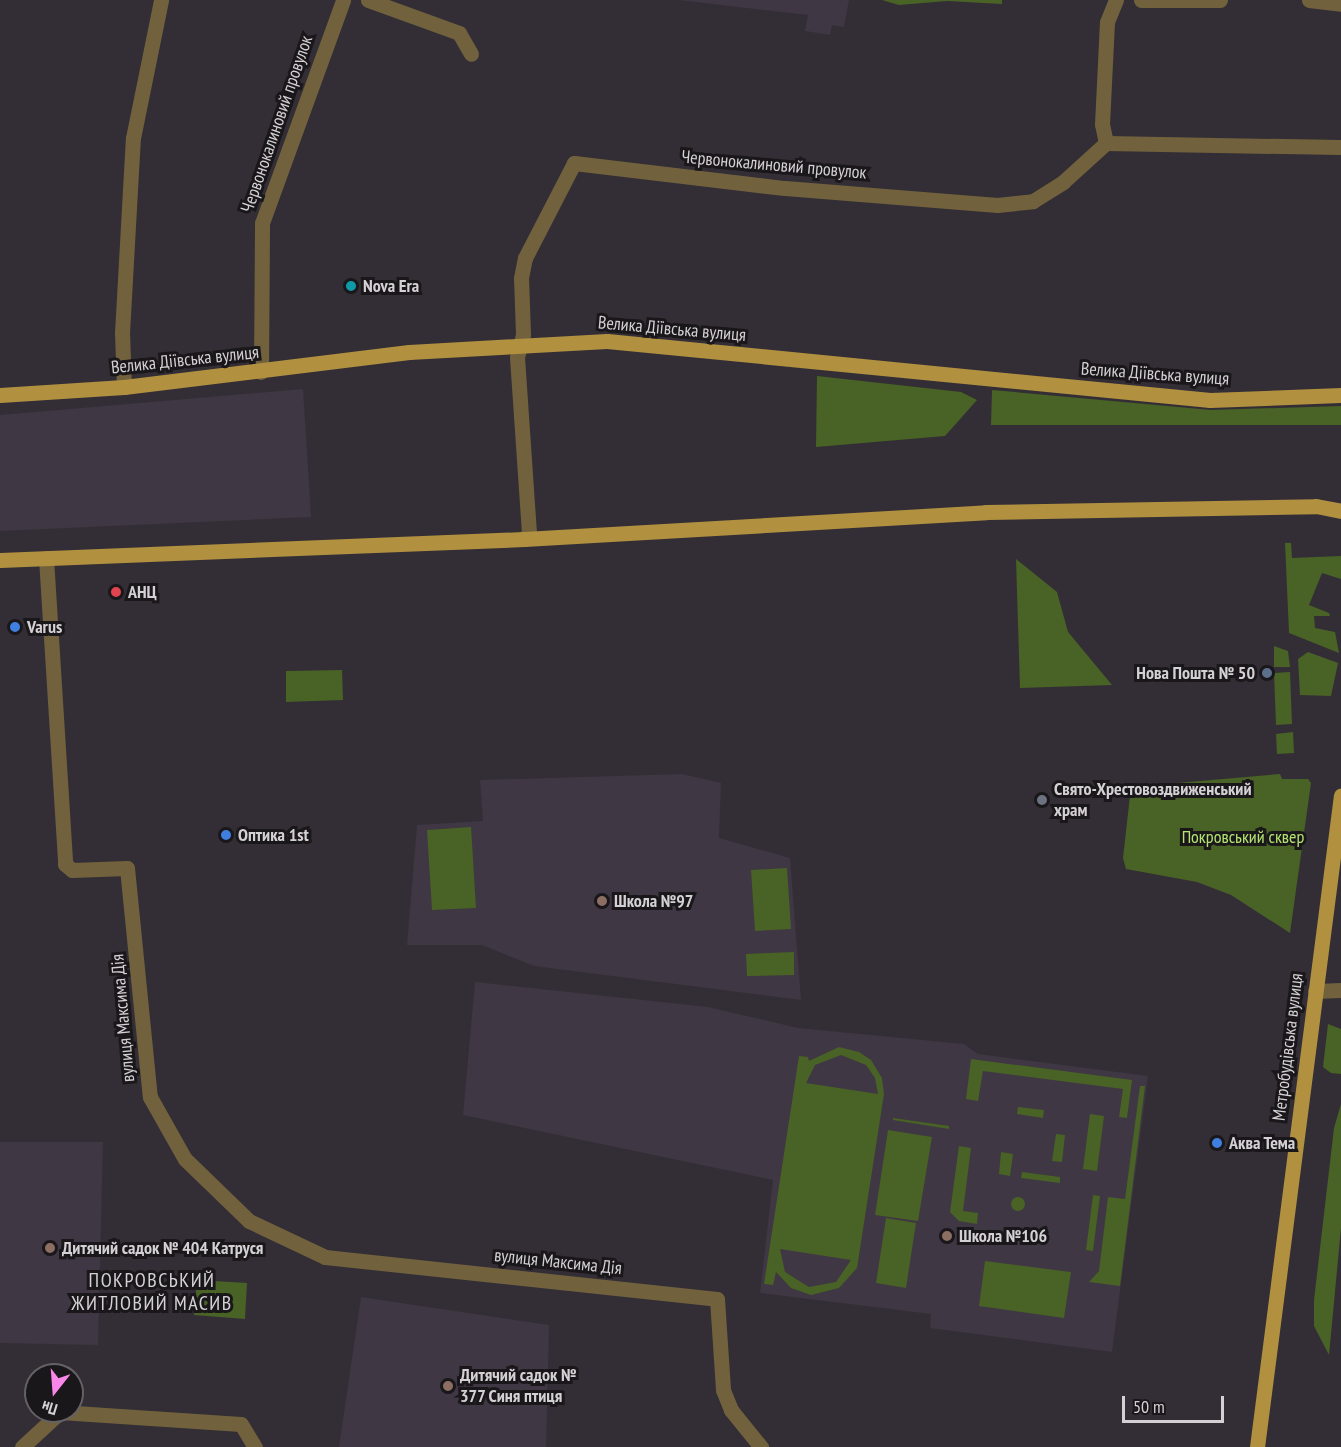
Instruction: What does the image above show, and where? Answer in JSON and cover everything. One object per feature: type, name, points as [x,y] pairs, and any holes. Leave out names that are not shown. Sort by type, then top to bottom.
[{"type":"main road","name":"Велика Діївська вулиця","points":[[0,395],[124,387],[261,372],[409,352],[518,344],[607,341],[1210,400],[1341,395]]},
{"type":"main road","points":[[0,560],[524,538],[986,512],[1306,506],[1341,511]]},
{"type":"main road","name":"Метробудівська вулиця","points":[[1257,1447],[1341,795]]},
{"type":"street","points":[[124,387],[122,333],[134,138],[161,0]]},
{"type":"street","name":"Червонокалиновий провулок","points":[[261,372],[262,223],[343,0]]},
{"type":"street","points":[[368,0],[459,33],[471,54]]},
{"type":"street","points":[[1116,0],[1107,22],[1102,124],[1106,142],[1341,147]]},
{"type":"street","points":[[1141,0],[1220,0]]},
{"type":"street","points":[[1308,0],[1341,4]]},
{"type":"street","name":"Червонокалиновий провулок","points":[[524,538],[529,533],[518,344],[523,334],[521,278],[525,258],[574,163],[785,188],[997,206],[1034,201],[1064,182],[1106,142]]},
{"type":"street","name":"вулиця Максима Дія","points":[[46,558],[65,864],[72,870],[127,868],[150,1097],[185,1159],[249,1221],[325,1257],[717,1299],[723,1390],[731,1410],[760,1447]]},
{"type":"street","points":[[1315,991],[1341,990]]},
{"type":"street","points":[[22,1447],[60,1412],[241,1424],[255,1447]]},
{"type":"shaded area","points":[[679,0],[849,0],[844,27],[832,25],[830,35],[805,31],[808,15]]},
{"type":"shaded area","points":[[303,389],[311,517],[0,531],[0,415]]},
{"type":"shaded area","name":"Школа №97","points":[[682,774],[721,783],[719,838],[790,858],[801,1000],[534,966],[482,945],[407,945],[417,825],[483,821],[480,780]]},
{"type":"shaded area","name":"Школа №106","points":[[475,982],[708,1007],[798,1028],[964,1044],[978,1054],[1148,1076],[1112,1352],[930,1328],[931,1314],[760,1293],[773,1180],[463,1115]]},
{"type":"shaded area","name":"Дитячий садок № 404 Катруся","points":[[0,1142],[103,1142],[98,1345],[0,1343]]},
{"type":"shaded area","name":"Дитячий садок № 377 Синя птиця","points":[[361,1297],[549,1325],[546,1447],[339,1447]]},
{"type":"green space","points":[[882,0],[1002,0],[1002,4],[947,1],[899,5]]},
{"type":"green space","points":[[817,376],[961,392],[977,400],[945,436],[816,447]]},
{"type":"green space","points":[[992,390],[1211,410],[1341,406],[1341,425],[991,425]]},
{"type":"green space","points":[[1285,543],[1291,543],[1292,558],[1341,556],[1341,579],[1322,573],[1309,605],[1329,613],[1330,616],[1314,616],[1315,628],[1335,632],[1339,653],[1289,633]]},
{"type":"green space","points":[[1016,559],[1057,592],[1068,632],[1112,685],[1020,688]]},
{"type":"green space","points":[[1274,646],[1288,651],[1290,667],[1274,667]]},
{"type":"green space","points":[[1308,652],[1338,663],[1331,696],[1300,695],[1298,659]]},
{"type":"green space","points":[[342,670],[343,700],[286,702],[286,671]]},
{"type":"green space","points":[[1290,672],[1292,724],[1276,725],[1274,673]]},
{"type":"green space","points":[[1293,732],[1294,753],[1277,754],[1276,734]]},
{"type":"green space","name":"Покровський сквер","points":[[1280,774],[1282,779],[1308,779],[1311,783],[1290,933],[1231,895],[1197,882],[1126,869],[1123,858],[1131,787]]},
{"type":"green space","points":[[471,827],[476,908],[432,910],[427,830]]},
{"type":"green space","points":[[787,868],[791,929],[755,931],[751,870]]},
{"type":"green space","points":[[794,952],[794,975],[747,976],[746,954]]},
{"type":"green space","points":[[1328,1024],[1341,1029],[1341,1074],[1331,1073],[1323,1067]]},
{"type":"green space","points":[[839,1047],[859,1052],[871,1060],[882,1078],[884,1094],[857,1268],[839,1288],[811,1295],[791,1288],[776,1272],[773,1285],[764,1284],[799,1056],[808,1057],[809,1061]],"holes":[[[841,1055],[866,1065],[875,1078],[878,1094],[806,1083],[815,1065]],[[780,1249],[851,1260],[836,1282],[809,1287],[785,1272]]]},
{"type":"green space","points":[[971,1059],[1132,1080],[1127,1118],[1119,1117],[1123,1089],[983,1071],[978,1101],[966,1099]]},
{"type":"green space","points":[[1140,1086],[1145,1086],[1120,1286],[1089,1282],[1099,1271],[1108,1197],[1125,1199]]},
{"type":"green space","points":[[1341,1104],[1341,1228],[1329,1355],[1314,1326],[1314,1300],[1334,1128]]},
{"type":"green space","points":[[1018,1107],[1044,1110],[1043,1118],[1017,1114]]},
{"type":"green space","points":[[1090,1114],[1104,1116],[1097,1171],[1083,1169]]},
{"type":"green space","points":[[893,1118],[949,1126],[949,1129],[893,1120]]},
{"type":"green space","points":[[888,1130],[932,1137],[918,1221],[875,1215]]},
{"type":"green space","points":[[1056,1134],[1065,1135],[1062,1162],[1052,1161]]},
{"type":"green space","points":[[959,1146],[971,1148],[963,1211],[978,1213],[977,1224],[959,1221],[950,1212]]},
{"type":"green space","points":[[1001,1152],[1013,1154],[1010,1176],[999,1174]]},
{"type":"green space","points":[[1022,1172],[1060,1177],[1060,1183],[1021,1178]]},
{"type":"green space","points":[[1093,1195],[1100,1196],[1093,1251],[1086,1250]]},
{"type":"green space","points":[[1015,1197],[1021,1197],[1025,1204],[1021,1211],[1015,1211],[1011,1207],[1011,1201]]},
{"type":"green space","points":[[886,1218],[916,1223],[906,1288],[876,1283]]},
{"type":"green space","points":[[985,1261],[1071,1272],[1064,1318],[979,1306]]},
{"type":"green space","points":[[197,1280],[247,1283],[245,1319],[194,1315]]},
{"type":"place","name":"Nova Era","points":[[351,286]]},
{"type":"place","name":"АНЦ","points":[[116,592]]},
{"type":"place","name":"Varus","points":[[15,627]]},
{"type":"place","name":"Нова Пошта № 50","points":[[1267,673]]},
{"type":"place","name":"Свято-Хрестовоздвиженський храм","points":[[1042,800]]},
{"type":"place","name":"Оптика 1st","points":[[226,835]]},
{"type":"place","name":"Школа №97","points":[[602,901]]},
{"type":"place","name":"Аква Тема","points":[[1217,1143]]},
{"type":"place","name":"Школа №106","points":[[947,1236]]},
{"type":"place","name":"Дитячий садок № 404 Катруся","points":[[50,1248]]},
{"type":"place","name":"Дитячий садок № 377 Синя птиця","points":[[448,1386]]},
{"type":"district","name":"ПОКРОВСЬКИЙ ЖИТЛОВИЙ МАСИВ","points":[[152,1292]]}]
